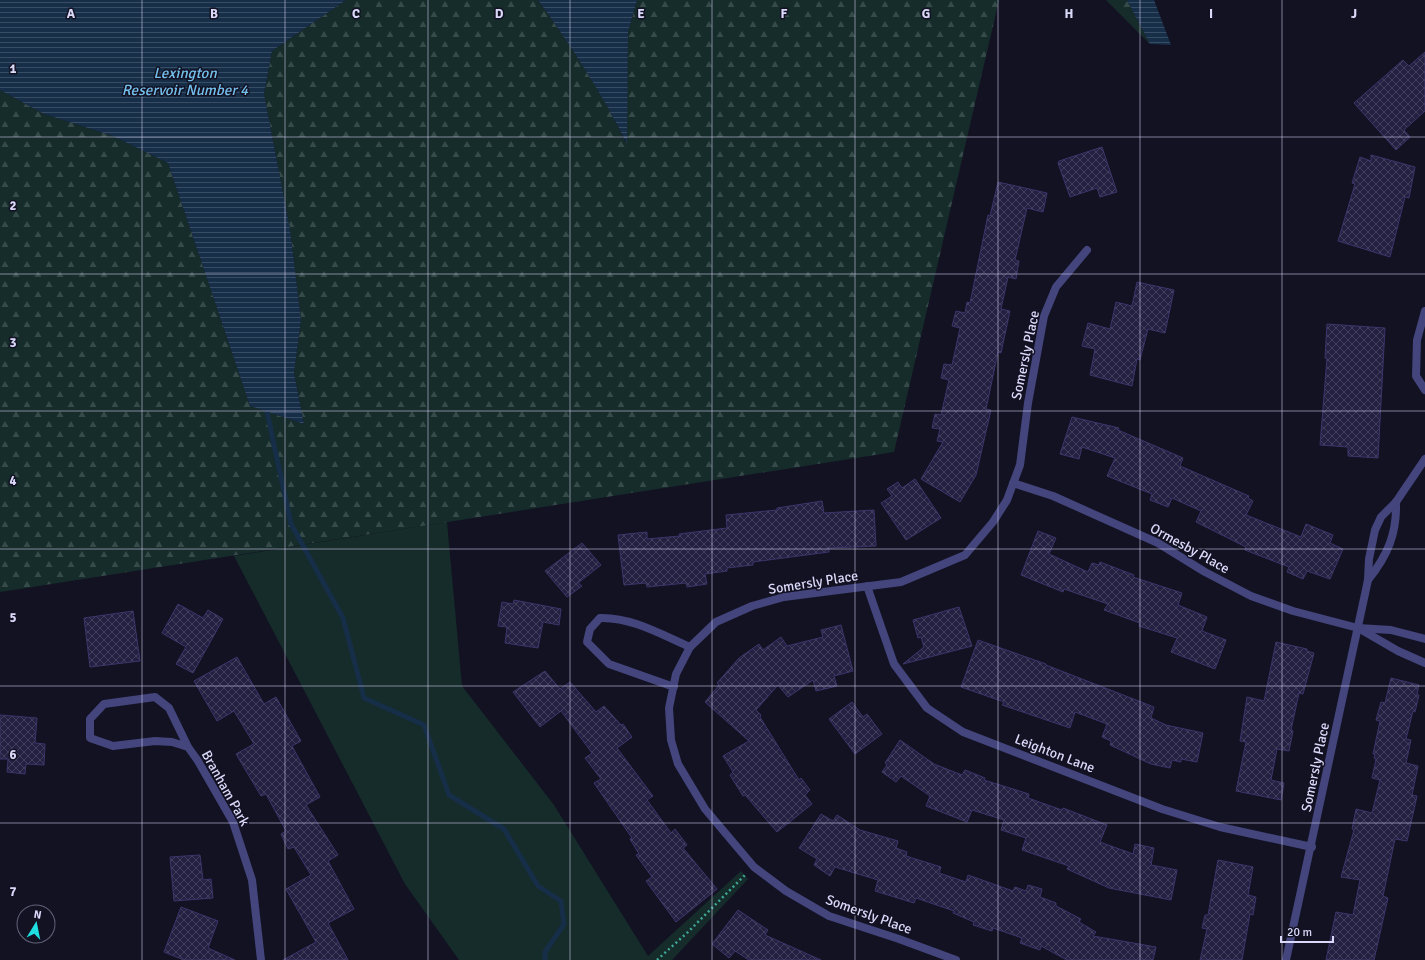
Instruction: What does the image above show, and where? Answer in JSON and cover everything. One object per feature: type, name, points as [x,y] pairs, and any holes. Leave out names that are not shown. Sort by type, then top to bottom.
[{"type":"street","name":"Somersly Place","points":[[956,960],[829,916],[786,891],[754,867],[706,809],[678,764],[671,740],[669,708],[676,674],[690,647],[716,622],[752,606],[784,597],[901,582],[965,555],[993,522],[1006,500],[1013,483],[1020,465],[1028,403],[1044,316],[1056,287],[1087,250]]},
{"type":"street","points":[[1425,311],[1417,340],[1416,376],[1425,390]]},
{"type":"street","name":"Somersly Place","points":[[1286,960],[1312,847],[1368,580],[1369,558],[1375,530],[1380,517],[1396,502],[1425,459]]},
{"type":"street","name":"Ormesby Place","points":[[1013,483],[1053,496],[1158,543],[1205,572],[1251,596],[1293,611],[1358,628],[1391,630],[1425,639]]},
{"type":"street","name":"Somersly Place","points":[[1368,580],[1382,563],[1391,542],[1397,522],[1396,502]]},
{"type":"street","name":"Leighton Lane","points":[[867,586],[894,664],[927,708],[963,732],[1162,809],[1220,827],[1312,847]]},
{"type":"street","points":[[674,687],[609,664],[587,642],[590,629],[600,618],[614,618],[638,624],[690,647]]},
{"type":"street","name":"Ormesby Place","points":[[1358,628],[1398,651],[1425,663]]},
{"type":"street","name":"Branham Park","points":[[188,747],[172,742],[155,741],[113,746],[90,738],[90,719],[104,704],[155,697],[169,708],[188,747],[198,761],[233,822],[252,880],[261,960]]},
{"type":"path","points":[[657,960],[688,932],[754,867]]},
{"type":"green space","points":[[346,0],[538,0],[585,70],[607,106],[626,143],[628,32],[637,0],[999,0],[894,452],[0,592],[0,90],[44,114],[113,136],[168,163],[250,406],[304,424],[294,373],[301,320],[290,229],[264,94],[272,51]]},
{"type":"green space","points":[[1106,0],[1127,0],[1150,44]]},
{"type":"green space","points":[[447,522],[462,686],[554,805],[648,956],[741,871],[748,879],[672,960],[459,960],[405,884],[234,556]]},
{"type":"water","name":"Lexington Reservoir Number 4","points":[[0,0],[346,0],[272,51],[264,94],[290,229],[301,320],[294,373],[304,424],[250,406],[168,163],[113,136],[44,114],[0,90]]},
{"type":"water","points":[[538,0],[637,0],[628,32],[627,144],[586,70]]},
{"type":"water","points":[[1127,0],[1154,0],[1171,45],[1150,44]]},
{"type":"building","points":[[1425,52],[1425,111],[1404,130],[1410,137],[1396,150],[1354,103],[1403,60],[1409,66]]},
{"type":"building","points":[[1102,147],[1117,192],[1100,197],[1097,188],[1070,197],[1058,163],[1059,161]]},
{"type":"building","points":[[1371,155],[1415,167],[1409,198],[1405,197],[1390,257],[1338,241],[1355,184],[1352,183],[1360,157],[1371,161]]},
{"type":"building","points":[[998,182],[1047,193],[1043,212],[1027,208],[1015,260],[1019,261],[1016,279],[1008,277],[1001,309],[1010,311],[1001,353],[998,352],[986,409],[991,410],[976,475],[960,502],[921,479],[943,442],[937,441],[940,429],[932,428],[935,414],[941,415],[949,380],[941,378],[944,364],[952,365],[960,328],[952,326],[956,311],[965,313],[967,302],[970,303],[988,215],[990,216]]},
{"type":"building","points":[[1137,282],[1174,290],[1165,333],[1148,329],[1140,360],[1137,359],[1132,386],[1090,375],[1095,349],[1082,346],[1088,323],[1110,329],[1116,302],[1132,306]]},
{"type":"building","points":[[1327,324],[1385,328],[1378,458],[1348,456],[1348,447],[1320,445],[1327,358],[1325,358]]},
{"type":"building","points":[[1072,417],[1119,428],[1118,430],[1183,458],[1180,466],[1249,496],[1248,498],[1253,501],[1246,515],[1301,537],[1306,524],[1333,535],[1330,543],[1343,549],[1330,579],[1307,571],[1303,579],[1287,572],[1289,567],[1245,550],[1246,547],[1196,522],[1201,511],[1172,498],[1168,507],[1150,500],[1152,494],[1107,476],[1115,458],[1082,447],[1079,459],[1060,454]]},
{"type":"building","points":[[915,479],[941,518],[906,540],[881,503],[892,496],[887,489],[898,482],[902,488]]},
{"type":"building","points":[[822,501],[824,513],[874,510],[876,546],[829,548],[829,552],[753,562],[753,565],[727,568],[727,571],[705,574],[707,584],[687,587],[686,583],[647,587],[646,583],[624,585],[618,535],[647,532],[647,539],[680,536],[679,534],[727,528],[726,515],[777,510],[777,508]]},
{"type":"building","points":[[1038,531],[1056,538],[1049,554],[1088,572],[1092,563],[1099,565],[1100,562],[1134,575],[1133,577],[1182,593],[1178,605],[1207,617],[1202,631],[1226,640],[1215,669],[1171,652],[1177,638],[1139,626],[1140,623],[1104,610],[1108,604],[1064,589],[1063,592],[1021,575]]},
{"type":"building","points":[[582,543],[601,565],[578,583],[582,586],[567,597],[545,571]]},
{"type":"building","points":[[514,600],[561,609],[559,625],[543,622],[538,648],[505,643],[507,627],[498,626],[502,602],[513,604]]},
{"type":"building","points":[[178,604],[203,618],[208,610],[223,619],[193,673],[176,664],[186,647],[162,633]]},
{"type":"building","points":[[959,607],[972,646],[903,664],[924,647],[921,637],[918,638],[913,620]]},
{"type":"building","points":[[133,611],[140,661],[90,667],[84,618]]},
{"type":"building","points":[[841,625],[853,671],[834,676],[837,686],[816,691],[813,680],[788,697],[778,685],[756,710],[761,715],[760,717],[799,780],[801,778],[810,790],[805,795],[812,804],[777,832],[745,795],[743,796],[730,775],[733,772],[723,756],[749,741],[705,702],[719,685],[717,683],[739,658],[759,644],[763,650],[781,637],[787,646],[823,637],[821,630]]},
{"type":"building","points":[[978,640],[1046,664],[1154,707],[1151,718],[1166,725],[1203,733],[1197,762],[1181,759],[1181,762],[1172,760],[1170,768],[1151,764],[1110,745],[1111,741],[1102,737],[1107,724],[1075,712],[1070,728],[1002,705],[1004,702],[961,687]]},
{"type":"building","points":[[1276,642],[1307,649],[1307,651],[1314,653],[1303,694],[1299,693],[1291,730],[1293,731],[1289,751],[1277,749],[1271,780],[1284,783],[1281,800],[1236,791],[1246,742],[1240,741],[1247,697],[1264,701]]},
{"type":"building","points":[[237,657],[264,704],[276,697],[301,741],[292,746],[320,797],[306,805],[338,855],[328,861],[354,909],[328,923],[348,960],[283,960],[316,942],[286,889],[311,875],[294,847],[288,849],[281,834],[286,831],[266,794],[261,796],[236,754],[254,744],[234,711],[217,721],[194,681]]},
{"type":"building","points":[[545,671],[560,689],[570,682],[596,712],[604,706],[621,725],[623,724],[632,737],[617,748],[653,796],[647,800],[671,833],[675,829],[687,845],[683,848],[717,889],[676,922],[646,881],[652,877],[636,855],[639,854],[630,839],[632,838],[594,783],[601,779],[585,758],[592,753],[561,711],[540,727],[513,692]]},
{"type":"building","points":[[1391,678],[1419,685],[1417,694],[1419,695],[1415,712],[1413,711],[1406,739],[1411,740],[1406,763],[1418,766],[1412,795],[1417,796],[1407,841],[1395,839],[1383,896],[1388,898],[1374,960],[1326,960],[1336,912],[1353,915],[1360,880],[1341,877],[1354,830],[1352,829],[1356,809],[1372,813],[1380,780],[1372,778],[1376,759],[1374,758],[1375,754],[1373,754],[1380,721],[1376,720],[1381,702],[1385,703]]},
{"type":"building","points":[[852,702],[863,717],[867,714],[882,734],[855,754],[829,719]]},
{"type":"building","points":[[0,715],[37,718],[35,743],[45,744],[44,765],[26,764],[25,774],[7,772],[8,759],[0,759]]},
{"type":"building","points":[[900,740],[934,764],[962,775],[965,770],[985,778],[984,780],[1029,794],[1028,798],[1062,810],[1063,808],[1107,825],[1100,842],[1133,854],[1135,844],[1154,848],[1151,865],[1177,870],[1171,900],[1109,888],[1067,869],[1069,866],[1022,850],[1026,838],[1001,830],[1004,820],[972,810],[967,822],[926,806],[930,796],[901,776],[896,782],[882,772],[887,765],[885,763]]},
{"type":"building","points":[[821,814],[833,821],[837,815],[860,830],[898,841],[896,848],[907,852],[906,856],[941,867],[939,873],[966,882],[968,875],[1013,891],[1015,887],[1026,891],[1028,885],[1042,889],[1040,897],[1056,903],[1056,906],[1081,919],[1079,922],[1096,932],[1093,936],[1156,947],[1153,960],[1067,960],[1041,946],[1040,950],[1020,943],[1022,938],[993,928],[992,931],[973,925],[974,922],[953,913],[954,911],[916,898],[914,903],[875,891],[878,880],[835,867],[830,876],[814,865],[817,859],[799,848]]},
{"type":"building","points":[[200,855],[203,880],[211,879],[213,898],[174,901],[170,857]]},
{"type":"building","points":[[1218,860],[1253,867],[1248,895],[1256,897],[1253,915],[1250,914],[1242,960],[1200,960],[1207,929],[1202,928],[1205,915],[1208,915]]},
{"type":"building","points":[[181,907],[218,921],[208,948],[235,960],[184,960],[164,952]]},
{"type":"building","points":[[738,910],[768,930],[765,935],[821,960],[749,960],[735,951],[729,958],[712,944]]},
{"type":"waterway","points":[[267,412],[291,524],[343,618],[364,698],[424,725],[449,795],[504,829],[538,886],[561,901],[564,924],[545,952],[545,960]]}]
